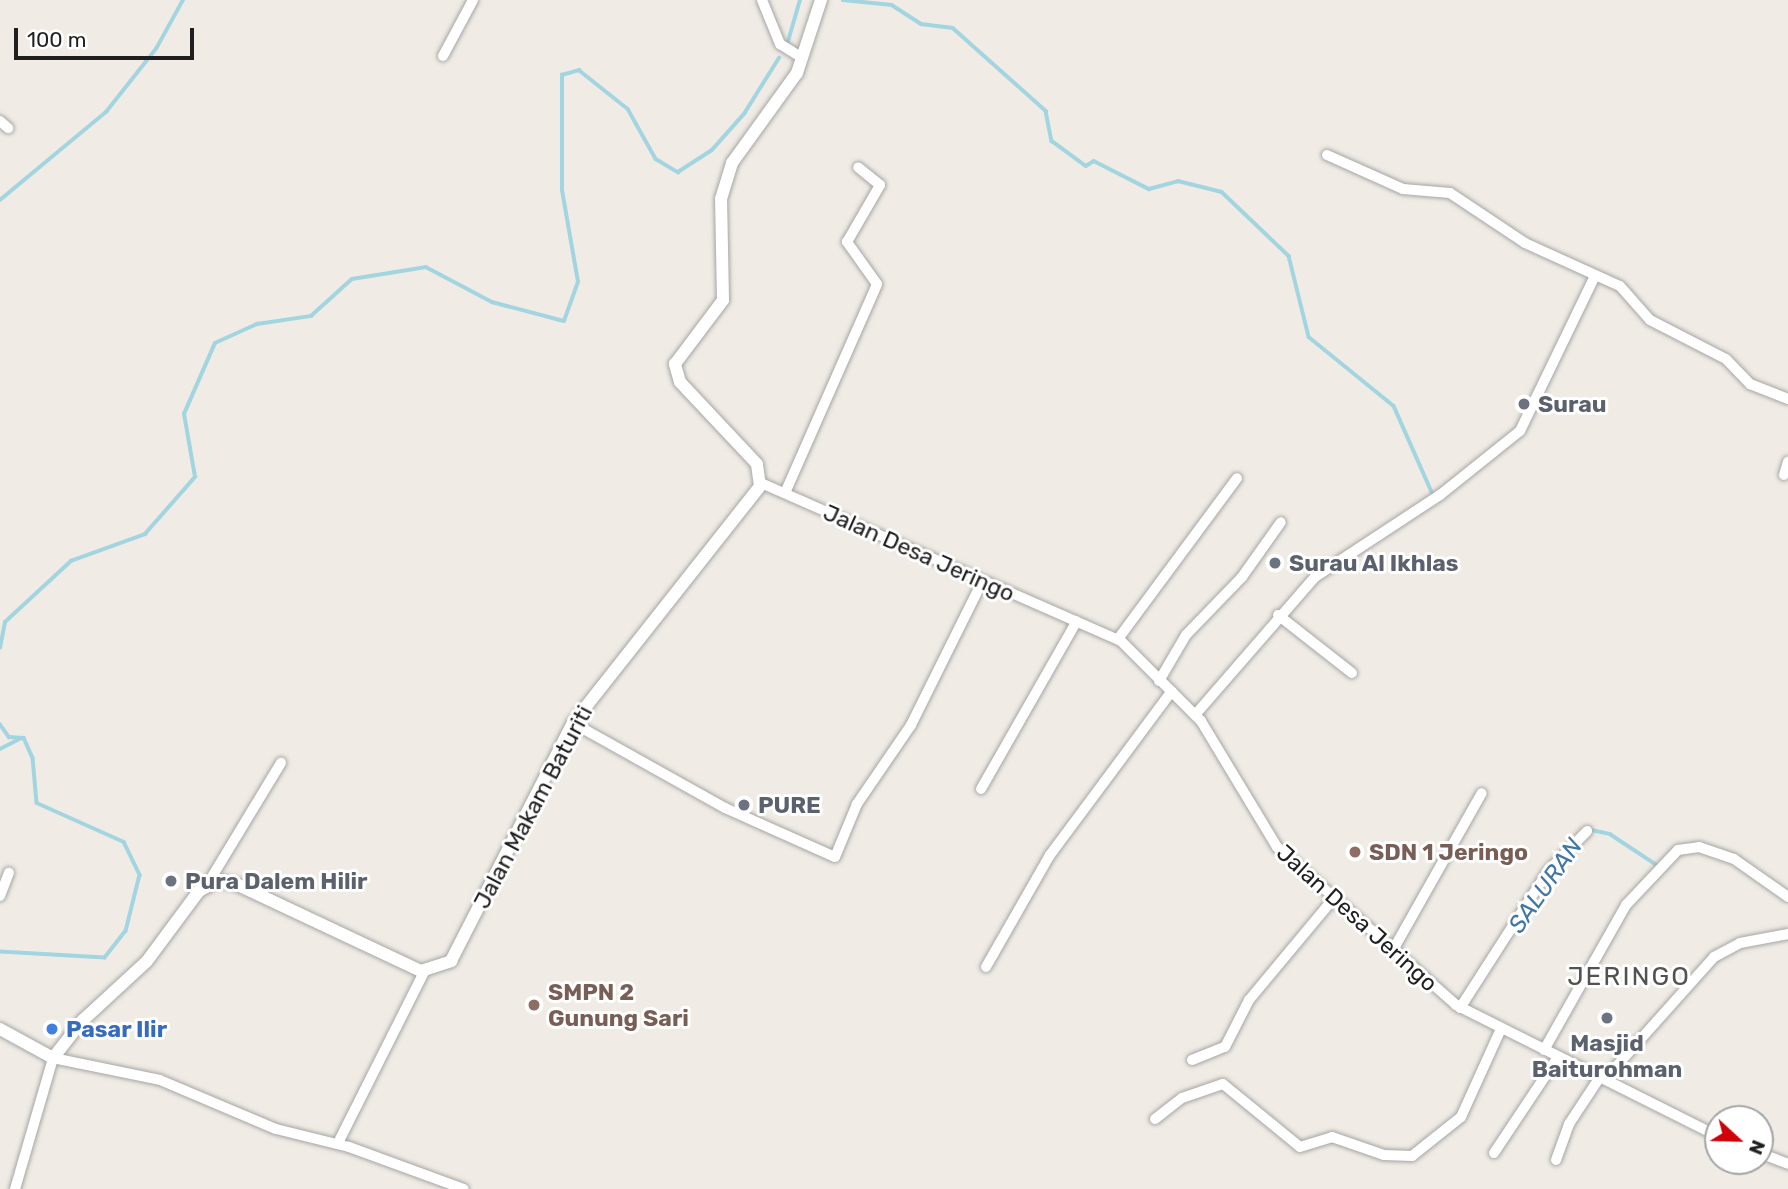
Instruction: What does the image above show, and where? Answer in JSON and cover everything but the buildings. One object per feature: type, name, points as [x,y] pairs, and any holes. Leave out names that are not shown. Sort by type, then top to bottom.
[{"type":"street","points":[[443,56],[472,0]]},
{"type":"street","points":[[762,0],[780,44],[802,58]]},
{"type":"street","points":[[761,483],[757,464],[680,382],[675,364],[723,300],[721,199],[732,163],[802,58],[821,0]]},
{"type":"street","points":[[1327,155],[1403,189],[1450,193],[1508,234],[1620,286],[1650,320],[1726,359],[1750,384],[1788,399]]},
{"type":"street","points":[[785,493],[877,284],[847,242],[880,186],[858,167]]},
{"type":"street","points":[[1195,715],[1278,615],[1332,563],[1440,495],[1520,432],[1595,276]]},
{"type":"street","points":[[1784,475],[1788,462]]},
{"type":"street","points":[[1118,639],[1237,478]]},
{"type":"street","name":"Jalan Desa Jeringo","points":[[761,483],[982,582],[1118,639],[1195,715],[1267,836],[1460,1008],[1704,1129]]},
{"type":"street","name":"Jalan Makam Baturiti","points":[[424,972],[439,970],[453,957],[573,723],[761,483]]},
{"type":"street","points":[[1159,681],[1186,635],[1242,577],[1281,522]]},
{"type":"street","points":[[573,723],[725,808],[835,857],[858,804],[911,726],[982,582]]},
{"type":"street","points":[[1278,615],[1352,673]]},
{"type":"street","points":[[981,789],[1077,621]]},
{"type":"street","points":[[986,967],[1056,846],[1172,691]]},
{"type":"street","points":[[15,1189],[48,1056],[147,961],[207,885],[281,763]]},
{"type":"street","points":[[1393,950],[1482,793]]},
{"type":"street","points":[[1460,1008],[1548,871],[1587,831]]},
{"type":"street","points":[[1545,1050],[1626,905],[1678,850],[1699,847],[1734,859],[1788,897]]},
{"type":"street","points":[[0,896],[9,873]]},
{"type":"street","points":[[207,885],[232,882],[424,972],[338,1143]]},
{"type":"street","points":[[1192,1060],[1225,1047],[1249,1000],[1334,898]]},
{"type":"street","points":[[1556,1160],[1569,1124],[1603,1078],[1714,957],[1740,943],[1788,934]]},
{"type":"street","points":[[1155,1119],[1182,1098],[1223,1084],[1300,1147],[1332,1137],[1384,1155],[1412,1156],[1461,1117],[1501,1029]]},
{"type":"street","points":[[0,1030],[48,1056],[96,1072],[146,1075],[276,1129],[338,1143],[464,1189]]},
{"type":"street","points":[[1494,1153],[1558,1057]]},
{"type":"waterway","points":[[0,200],[106,112],[156,49],[183,0]]},
{"type":"waterway","points":[[787,45],[800,0]]},
{"type":"waterway","points":[[843,0],[892,5],[921,24],[953,28],[1046,111],[1052,141],[1086,166],[1094,161],[1149,189],[1178,181],[1222,192],[1289,256],[1309,337],[1394,406],[1432,492]]},
{"type":"waterway","points":[[0,648],[5,622],[71,561],[145,534],[195,477],[184,414],[215,343],[257,324],[311,316],[352,279],[426,267],[492,302],[564,321],[578,282],[562,190],[562,75],[579,70],[628,109],[656,159],[678,172],[712,150],[744,114],[779,58]]},
{"type":"waterway","points":[[0,724],[9,737],[24,738],[33,758],[37,803],[124,842],[140,875],[126,931],[105,958],[0,952]]},
{"type":"waterway","points":[[0,749],[20,739]]},
{"type":"waterway","name":"SALURAN","points":[[1587,829],[1610,834],[1657,865]]},
{"type":"place","name":"Surau","points":[[1524,404]]},
{"type":"place","name":"Surau Al Ikhlas","points":[[1275,563]]},
{"type":"place","name":"PURE","points":[[744,805]]},
{"type":"place","name":"SDN 1 Jeringo","points":[[1355,852]]},
{"type":"place","name":"Pura Dalem Hilir","points":[[171,881]]},
{"type":"place","name":"SMPN 2 Gunung Sari","points":[[534,1005]]},
{"type":"place","name":"Masjid Baiturohman","points":[[1607,1018]]},
{"type":"place","name":"Pasar Ilir","points":[[52,1029]]},
{"type":"district","name":"JERINGO","points":[[1629,977]]}]
